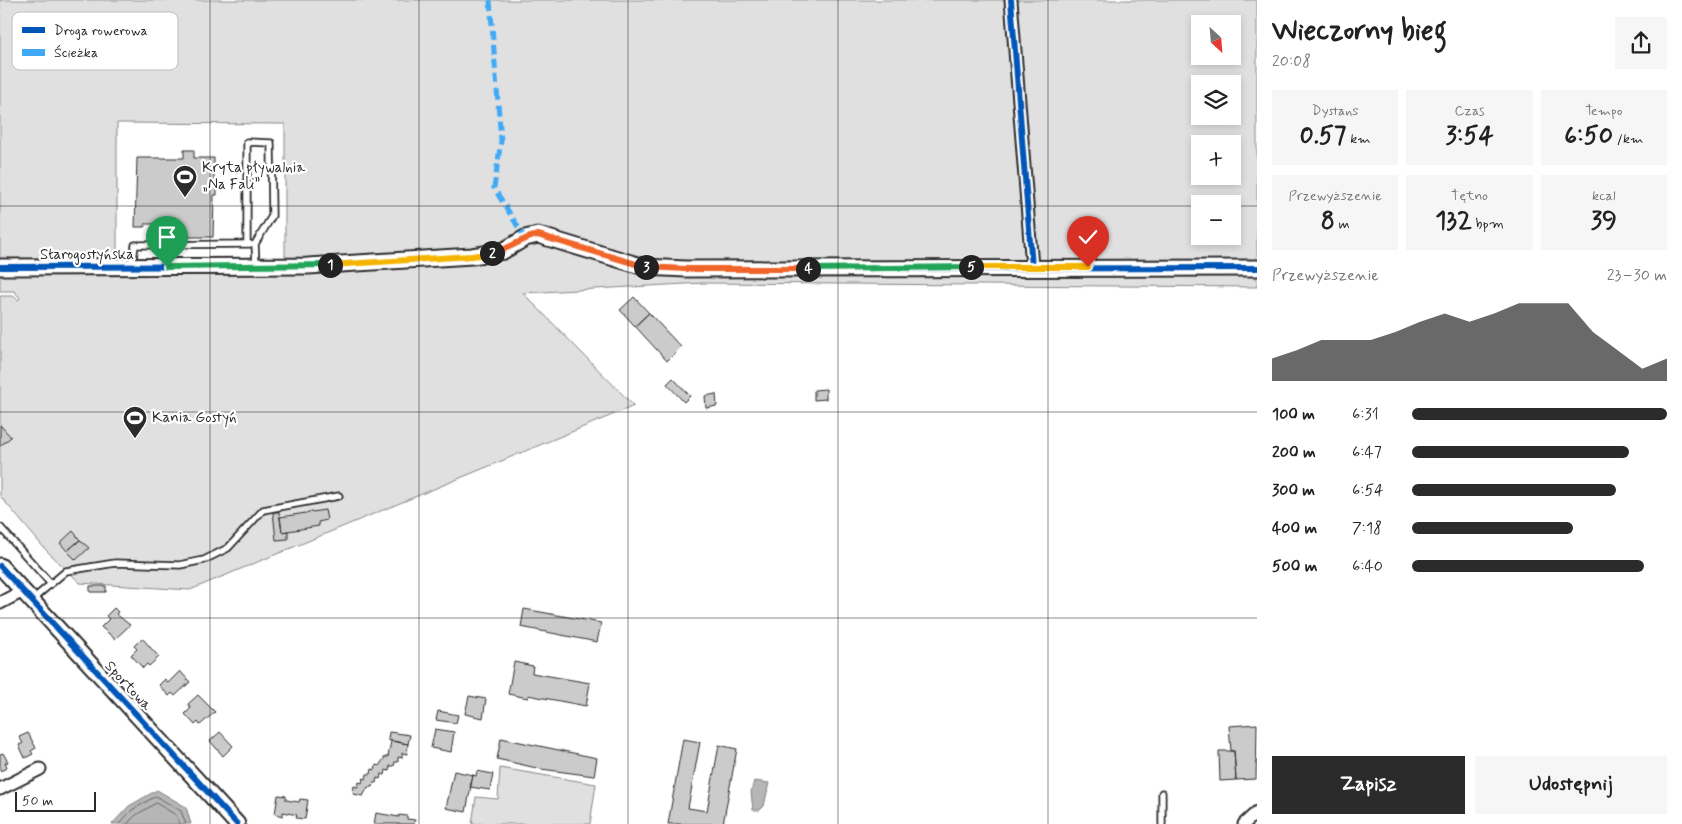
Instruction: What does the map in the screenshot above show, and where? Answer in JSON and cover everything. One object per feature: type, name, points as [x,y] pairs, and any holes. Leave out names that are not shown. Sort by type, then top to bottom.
[{"type":"street","points":[[1011,0],[1032,267],[1257,268]]},
{"type":"street","name":"Starogostyńska","points":[[0,267],[308,266],[462,257],[503,251],[525,238],[538,235],[644,266],[686,269],[1032,267]]},
{"type":"street","name":"Sportowa","points":[[0,566],[237,824]]},
{"type":"street","points":[[0,604],[27,596]]},
{"type":"street","points":[[0,789],[40,769]]},
{"type":"street","points":[[1244,824],[1257,812]]},
{"type":"lane","points":[[247,244],[247,142],[271,143],[272,216],[255,244],[256,266]]},
{"type":"lane","points":[[132,267],[135,245],[255,244]]},
{"type":"lane","points":[[27,596],[51,584],[66,571],[115,563],[180,564],[204,560],[228,548],[263,510],[275,506],[339,496]]},
{"type":"lane","points":[[0,527],[51,584]]},
{"type":"lane","points":[[1162,793],[1162,824]]},
{"type":"shaded area","points":[[0,0],[1257,0],[1257,287],[703,283],[523,293],[634,406],[190,590],[80,583],[45,549],[0,496],[0,296],[13,296],[18,300],[20,298],[14,291],[0,291]],"holes":[[[117,123],[285,124],[285,267],[117,270]]]},
{"type":"shaded area","points":[[500,768],[596,784],[590,824],[472,824],[476,797],[498,799]]},
{"type":"water","points":[[754,781],[769,783],[764,806],[760,810],[753,810],[751,792]]},
{"type":"water","points":[[157,790],[186,807],[191,824],[112,824],[129,806]]},
{"type":"building","points":[[184,150],[194,150],[194,158],[214,158],[214,181],[217,181],[217,195],[214,195],[213,237],[184,237],[185,224],[145,224],[145,227],[135,227],[137,158],[184,158]]},
{"type":"building","points":[[634,297],[649,313],[635,326],[620,310]]},
{"type":"building","points":[[649,313],[681,347],[667,361],[635,326]]},
{"type":"building","points":[[673,378],[690,396],[684,402],[667,384]]},
{"type":"building","points":[[826,389],[826,399],[814,400],[814,390]]},
{"type":"building","points":[[716,394],[717,406],[706,408],[705,396]]},
{"type":"building","points":[[0,425],[11,437],[0,446]]},
{"type":"building","points":[[325,510],[327,520],[318,522],[319,526],[282,532],[280,517]]},
{"type":"building","points":[[273,512],[279,512],[282,532],[288,531],[288,539],[276,540]]},
{"type":"building","points":[[73,531],[80,540],[67,551],[60,543]]},
{"type":"building","points":[[80,540],[89,548],[76,560],[67,551]]},
{"type":"building","points":[[90,586],[106,586],[106,592],[90,592]]},
{"type":"building","points":[[114,608],[118,612],[116,614],[130,625],[115,639],[101,627],[109,619],[106,616]]},
{"type":"building","points":[[524,609],[601,623],[597,642],[521,627]]},
{"type":"building","points":[[142,638],[159,657],[149,666],[147,664],[143,668],[131,655],[137,649],[134,646]]},
{"type":"building","points":[[514,662],[533,666],[532,673],[590,683],[586,706],[528,695],[528,698],[508,694]]},
{"type":"building","points":[[180,671],[190,682],[175,696],[172,693],[169,696],[159,685],[165,679],[168,683]]},
{"type":"building","points":[[198,695],[215,712],[200,725],[198,722],[195,725],[185,714],[191,708],[188,704]]},
{"type":"building","points":[[469,696],[486,699],[483,718],[465,714]]},
{"type":"building","points":[[438,711],[458,715],[456,723],[436,720]]},
{"type":"building","points":[[1257,724],[1256,779],[1236,780],[1234,751],[1231,751],[1229,726]]},
{"type":"building","points":[[435,729],[454,732],[451,752],[431,748]]},
{"type":"building","points":[[220,732],[233,746],[223,756],[210,741]]},
{"type":"building","points":[[389,732],[410,735],[408,744],[388,740]]},
{"type":"building","points":[[28,733],[36,748],[31,751],[33,754],[25,758],[19,745],[23,743],[19,737]]},
{"type":"building","points":[[501,738],[597,758],[594,776],[541,769],[497,759]]},
{"type":"building","points":[[683,739],[700,742],[688,808],[707,811],[719,745],[737,749],[723,824],[668,824]]},
{"type":"building","points":[[391,741],[408,744],[407,754],[402,753],[402,758],[398,757],[398,762],[395,762],[394,766],[390,766],[389,771],[386,770],[385,775],[381,774],[380,779],[377,778],[376,783],[373,783],[372,787],[368,787],[363,796],[353,794],[354,786],[358,787],[359,782],[362,783],[363,778],[366,779],[367,774],[371,774],[372,769],[375,770],[376,765],[379,766],[385,757],[388,757]]},
{"type":"building","points":[[1219,751],[1234,751],[1236,780],[1220,781]]},
{"type":"building","points":[[3,753],[8,762],[5,763],[7,768],[0,771],[0,754]]},
{"type":"building","points":[[454,771],[473,775],[466,812],[446,808]]},
{"type":"building","points":[[477,771],[493,774],[490,790],[470,787],[473,775],[476,776]]},
{"type":"building","points":[[278,795],[286,796],[286,800],[299,802],[300,799],[308,800],[305,819],[296,818],[297,815],[283,812],[283,816],[275,814]]},
{"type":"building","points":[[376,813],[399,817],[399,815],[407,816],[407,819],[415,820],[414,824],[374,824]]},
{"type":"marked path","points":[[490,0],[501,141],[494,188],[525,238]]},
{"type":"cycle path","points":[[1011,0],[1032,267]]},
{"type":"cycle path","points":[[0,267],[308,266],[472,256],[503,251],[525,238],[538,235],[644,267],[686,269],[1257,268]]},
{"type":"cycle path","points":[[0,566],[237,824]]},
{"type":"place","name":"Kryta pływalnia „Na Fali”","points":[[185,198]]},
{"type":"place","name":"Kania Gostyń","points":[[135,439]]},
{"type":"route","points":[[167,267],[308,266],[472,256],[503,251],[525,238],[538,235],[644,266],[686,269],[1088,267]]}]
